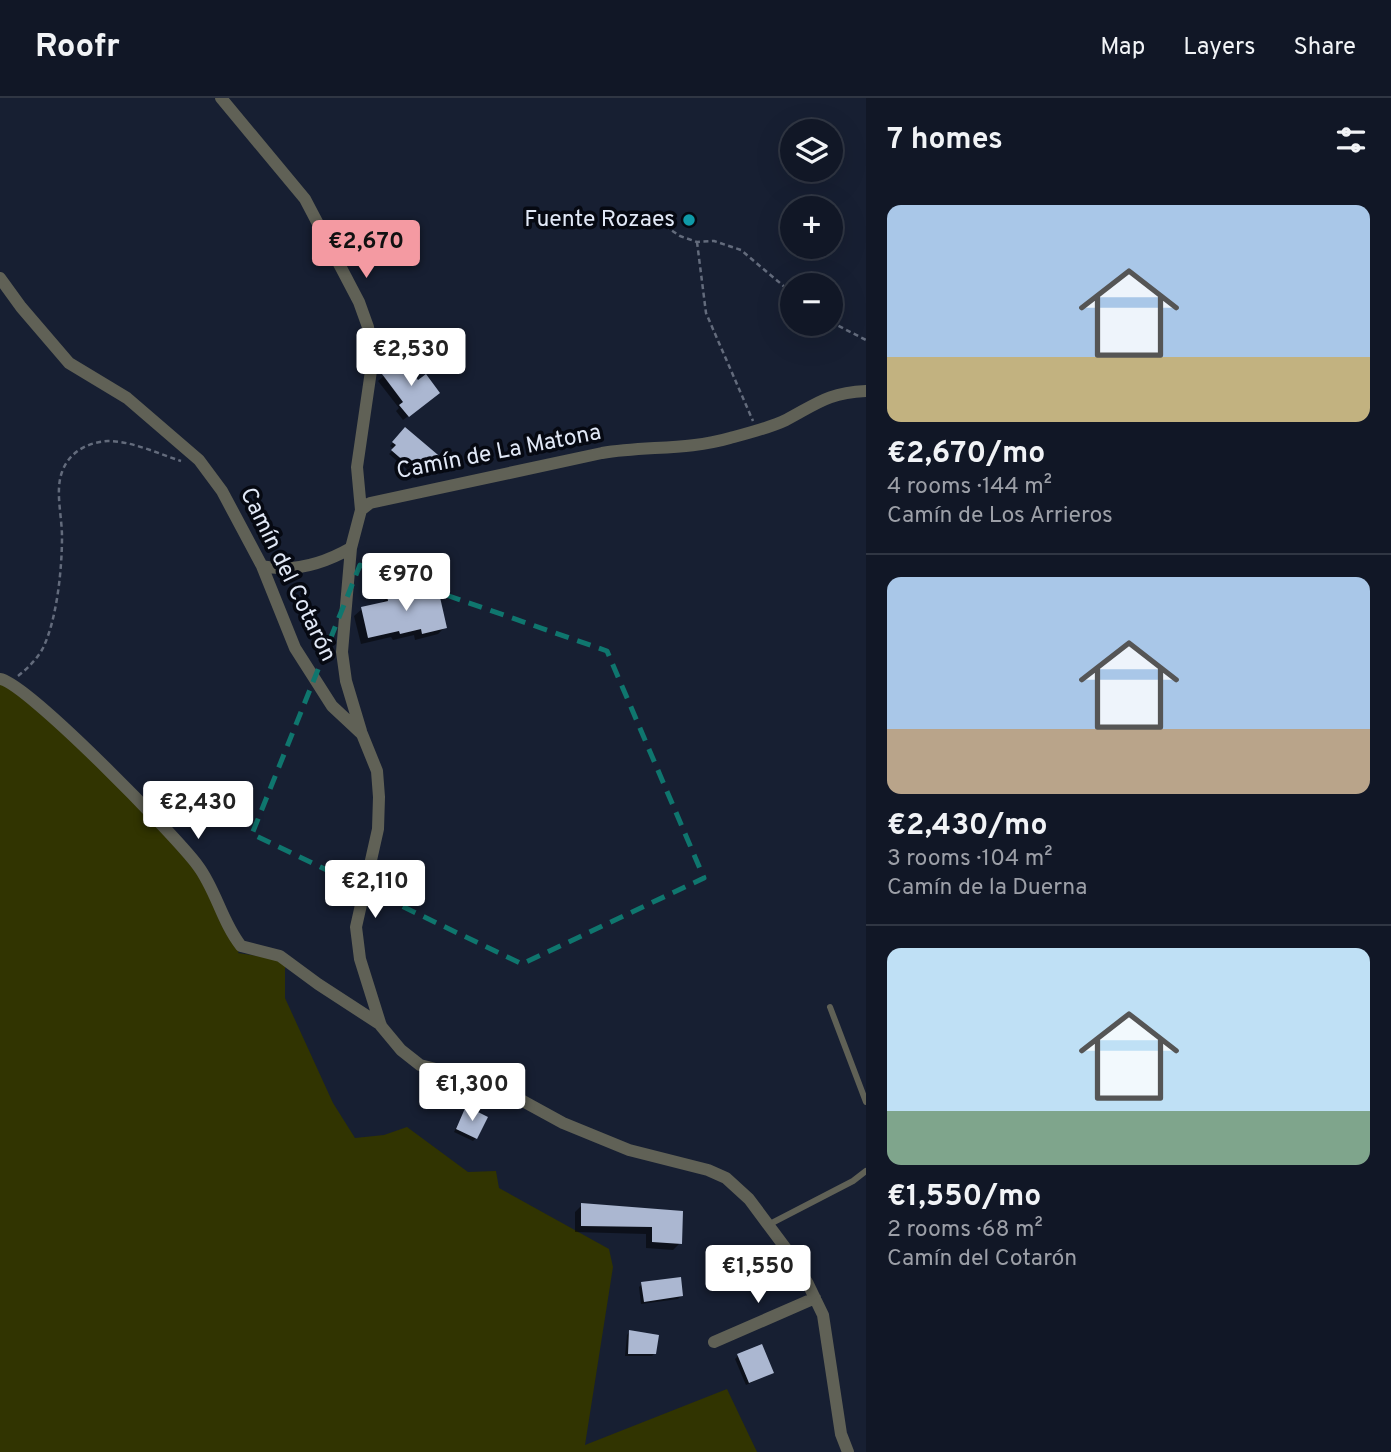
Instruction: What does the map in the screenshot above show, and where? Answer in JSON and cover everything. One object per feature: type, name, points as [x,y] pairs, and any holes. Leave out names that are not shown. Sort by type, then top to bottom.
[{"type":"street","points":[[220,98],[305,199],[359,302],[368,327],[373,357],[357,467],[361,510],[351,548],[342,652],[346,681],[362,734]]},
{"type":"street","name":"Camín del Cotarón","points":[[0,278],[69,363],[127,398],[199,460],[222,491],[262,566],[295,648],[332,706],[362,734],[377,771],[379,797],[378,829],[356,927],[360,959],[381,1026],[401,1050],[420,1065],[490,1083],[563,1123],[629,1150],[708,1170],[726,1178],[749,1199],[768,1225],[808,1284],[823,1315],[841,1434],[848,1452]]},
{"type":"street","name":"Camín de La Matona","points":[[361,510],[382,499],[602,453],[690,446],[728,439],[785,420],[814,403],[835,395],[866,391]]},
{"type":"street","points":[[262,566],[295,569],[314,565],[351,548]]},
{"type":"street","points":[[5,681],[96,757],[195,862],[241,946],[280,956],[381,1026]]},
{"type":"street","points":[[714,1342],[815,1298]]},
{"type":"lane","points":[[830,1007],[866,1102]]},
{"type":"lane","points":[[768,1225],[853,1181],[866,1171]]},
{"type":"path","points":[[665,226],[680,236],[698,242],[714,241],[741,250],[780,283]]},
{"type":"path","points":[[698,242],[706,313],[757,430]]},
{"type":"path","points":[[843,328],[866,340]]},
{"type":"path","points":[[5,681],[36,659],[51,625],[62,537],[60,483],[68,461],[80,449],[111,441],[183,461],[199,460]]},
{"type":"highlighted area","points":[[360,565],[607,651],[704,878],[522,964],[252,834]]},
{"type":"shaded area","points":[[0,681],[17,686],[195,862],[241,946],[238,953],[285,960],[285,998],[333,1103],[355,1138],[384,1135],[407,1127],[468,1172],[496,1171],[499,1188],[609,1249],[613,1267],[585,1445],[727,1389],[757,1452],[0,1452]]},
{"type":"building","points":[[404,362],[418,380],[426,374],[440,393],[409,417],[399,405],[403,402],[382,374],[394,365],[396,369]]},
{"type":"building","points":[[405,427],[444,460],[432,474],[427,469],[421,476],[391,450],[396,445],[392,442]]},
{"type":"building","points":[[437,584],[447,628],[422,634],[421,629],[400,634],[399,631],[368,638],[361,607],[388,601],[387,595]]},
{"type":"building","points":[[466,1106],[488,1117],[477,1139],[456,1129]]},
{"type":"building","points":[[581,1203],[683,1211],[682,1244],[652,1242],[652,1227],[581,1226]]},
{"type":"building","points":[[754,1252],[763,1269],[740,1281],[731,1264]]},
{"type":"building","points":[[681,1277],[683,1296],[644,1302],[641,1282]]},
{"type":"building","points":[[629,1330],[659,1335],[656,1354],[628,1354]]},
{"type":"building","points":[[762,1344],[774,1373],[749,1383],[737,1354]]},
{"type":"place","name":"Fuente Rozaes","points":[[689,220]]}]
